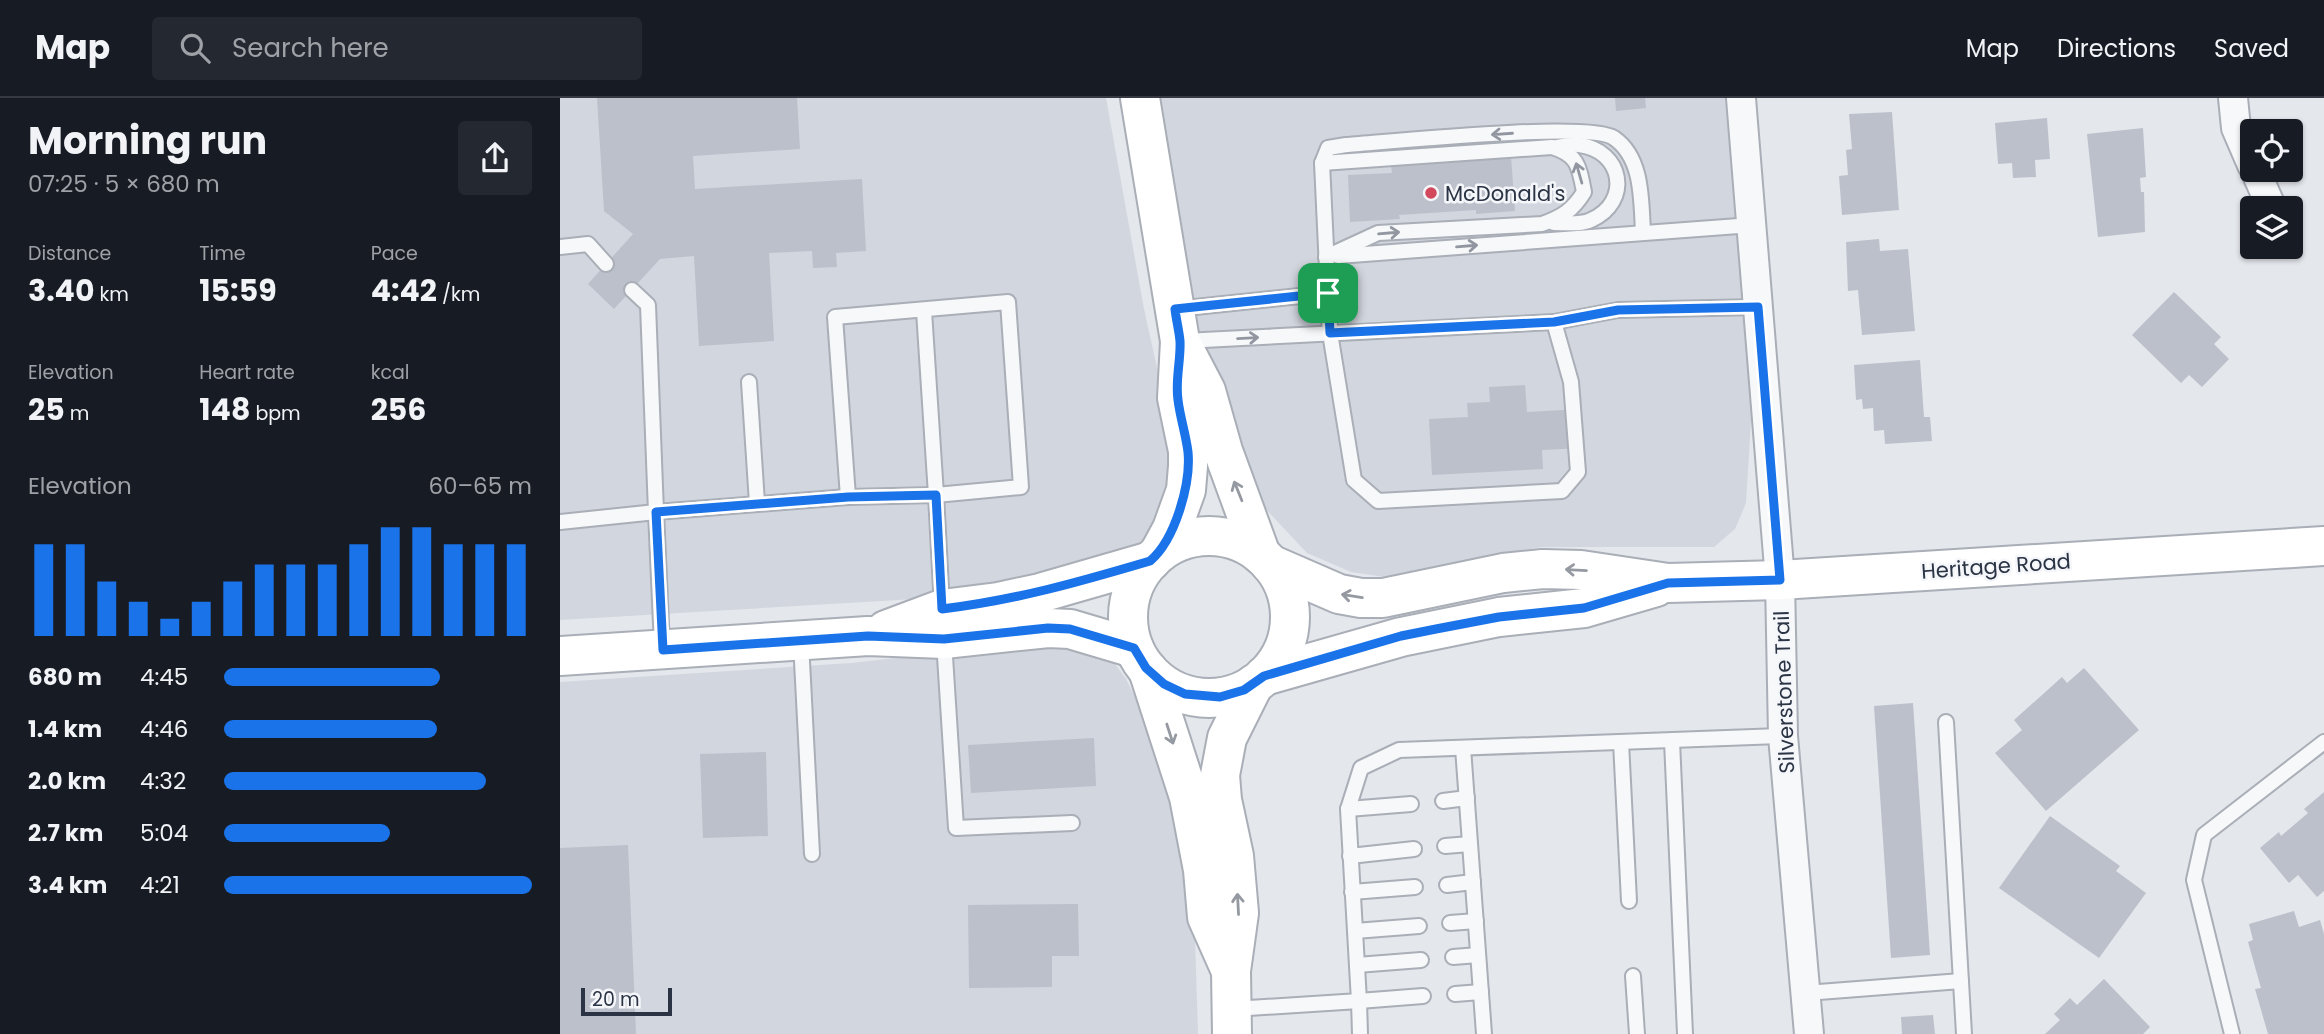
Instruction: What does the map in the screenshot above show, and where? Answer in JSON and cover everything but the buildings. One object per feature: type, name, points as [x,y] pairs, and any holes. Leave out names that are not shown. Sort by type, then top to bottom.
[{"type":"main road","points":[[1140,98],[1177,325],[1177,398],[1188,451],[1188,466],[1186,490],[1172,529],[1137,580],[1129,603],[1128,626],[1189,797],[1203,870],[1207,917],[1231,971]]},
{"type":"main road","points":[[1177,325],[1206,391],[1223,451],[1266,559],[1278,574],[1287,596],[1290,621],[1279,657],[1259,680],[1227,738],[1220,775],[1222,800],[1234,856],[1239,913],[1231,971],[1232,1022]]},
{"type":"main road","points":[[943,624],[998,602],[1040,593],[1155,557],[1180,542],[1204,537],[1240,543],[1266,559]]},
{"type":"main road","name":"Heritage Road","points":[[1266,559],[1339,594],[1383,598],[1503,573],[1543,569],[1581,570],[1668,583],[1780,580],[2324,546]]},
{"type":"main road","name":"Heritage Road","points":[[1259,680],[1401,636],[1499,617],[1584,608],[1668,583]]},
{"type":"main road","points":[[560,656],[868,636],[943,624],[1070,629],[1141,659],[1174,690],[1197,697],[1220,697],[1244,690],[1259,680]]},
{"type":"street","name":"Silverstone Trail","points":[[1741,98],[1780,580],[1783,736],[1809,1034]]},
{"type":"street","points":[[2233,98],[2236,128],[2240,137]]},
{"type":"lane","points":[[1554,322],[1570,382],[1578,472],[1562,491],[1378,500],[1354,480],[1330,333],[1322,163],[1328,148],[1568,130],[1612,136],[1632,156],[1640,188],[1643,232]]},
{"type":"lane","points":[[1322,163],[1578,145],[1607,157],[1617,169],[1618,185],[1613,201],[1604,213],[1589,222],[1378,233],[1326,257]]},
{"type":"lane","points":[[1542,223],[1561,217],[1575,206],[1584,192],[1577,162],[1567,152],[1552,148]]},
{"type":"lane","points":[[1326,257],[1752,225]]},
{"type":"lane","points":[[560,247],[588,244],[606,264]]},
{"type":"lane","points":[[632,290],[648,305],[663,650]]},
{"type":"lane","points":[[1177,325],[1328,293]]},
{"type":"lane","points":[[560,522],[757,503],[936,495],[1021,487],[1008,302],[835,317],[848,497]]},
{"type":"lane","points":[[1177,325],[1330,333],[1554,322],[1618,310],[1758,307]]},
{"type":"lane","points":[[924,311],[956,828],[1072,823]]},
{"type":"lane","points":[[749,382],[757,503]]},
{"type":"lane","points":[[801,641],[813,854]]},
{"type":"lane","points":[[1946,722],[1964,1034]]},
{"type":"lane","points":[[1360,1034],[1348,809],[1361,768],[1399,750],[1783,736]]},
{"type":"lane","points":[[1672,741],[1685,1034]]},
{"type":"lane","points":[[1621,742],[1629,901]]},
{"type":"lane","points":[[2232,1034],[2194,880],[2204,835],[2324,742]]},
{"type":"lane","points":[[1463,748],[1484,1034]]},
{"type":"lane","points":[[1443,801],[1466,798]]},
{"type":"lane","points":[[1348,809],[1411,804]]},
{"type":"lane","points":[[1445,846],[1470,844]]},
{"type":"lane","points":[[1350,856],[1414,849]]},
{"type":"lane","points":[[1447,885],[1473,883]]},
{"type":"lane","points":[[1352,892],[1415,887]]},
{"type":"lane","points":[[1450,923],[1476,921]]},
{"type":"lane","points":[[1355,931],[1419,926]]},
{"type":"lane","points":[[1453,957],[1478,955]]},
{"type":"lane","points":[[1357,965],[1421,960]]},
{"type":"lane","points":[[1633,976],[1637,1034]]},
{"type":"lane","points":[[1806,993],[1961,981]]},
{"type":"lane","points":[[1455,994],[1481,992]]},
{"type":"lane","points":[[1232,1022],[1359,1001],[1423,996]]},
{"type":"shaded area","points":[[560,98],[1106,98],[1144,309],[1177,458],[1150,534],[1139,543],[1116,552],[1020,581],[915,599],[560,620]]},
{"type":"shaded area","points":[[1140,98],[1741,98],[1758,307],[1746,503],[1735,529],[1714,547],[1541,547],[1385,577],[1351,572],[1307,553],[1262,505],[1180,341]]},
{"type":"shaded area","points":[[1041,642],[1097,653],[1115,664],[1126,679],[1151,729],[1177,814],[1195,937],[1198,1034],[560,1034],[560,682],[851,663]]},
{"type":"place","name":"McDonald's","points":[[1431,193]]},
{"type":"route","points":[[1328,293],[1330,333],[1554,322],[1618,310],[1758,307],[1780,580],[1668,583],[1584,608],[1499,617],[1401,636],[1264,676],[1244,690],[1220,697],[1197,697],[1174,690],[1148,670],[1134,648],[1070,629],[1048,628],[944,639],[868,636],[663,650],[656,512],[848,497],[936,495],[942,609],[998,602],[1040,593],[1150,561],[1159,553],[1172,529],[1186,490],[1188,451],[1177,398],[1180,341],[1175,309],[1328,293]]}]
